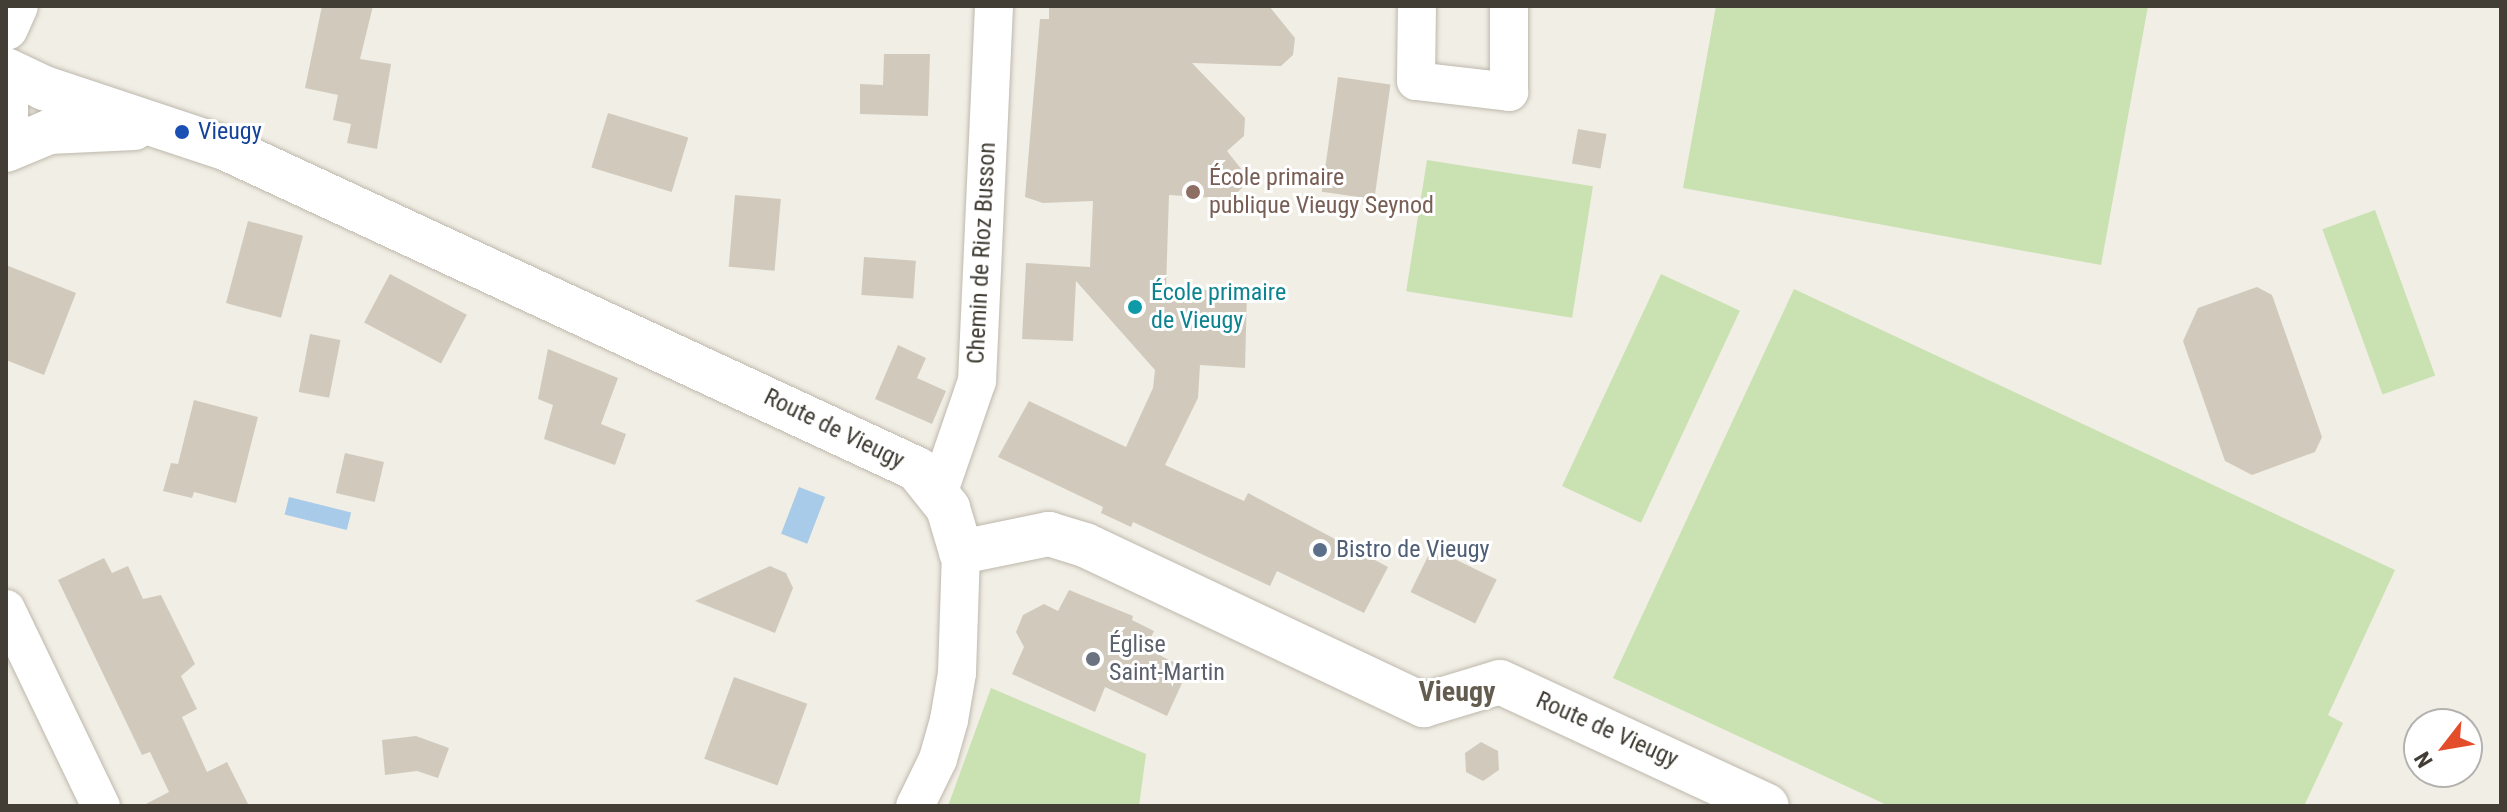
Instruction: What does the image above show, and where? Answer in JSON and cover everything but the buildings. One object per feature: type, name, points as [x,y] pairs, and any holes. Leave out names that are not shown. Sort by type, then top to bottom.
[{"type":"street","points":[[6,28],[16,6]]},
{"type":"street","name":"Chemin de Rioz Busson","points":[[938,494],[977,381],[994,6]]},
{"type":"street","points":[[1417,6],[1416,81],[1509,92],[1509,6]]},
{"type":"street","name":"Route de Vieugy","points":[[6,70],[44,88],[227,149],[917,469],[938,494],[958,534],[961,552],[1049,534],[1085,545],[1424,705],[1500,682],[1767,806]]},
{"type":"street","points":[[6,80],[6,130]]},
{"type":"street","name":"Route de Vieugy","points":[[6,150],[49,132],[81,127],[168,129]]},
{"type":"street","points":[[915,806],[938,759],[949,720],[957,673],[961,552]]},
{"type":"street","points":[[6,609],[101,806]]},
{"type":"green space","points":[[1716,6],[2148,6],[2101,265],[1683,188]]},
{"type":"green space","points":[[1427,160],[1593,186],[1572,318],[1406,291]]},
{"type":"green space","points":[[2375,210],[2435,375],[2383,395],[2322,229]]},
{"type":"green space","points":[[1661,274],[1740,311],[1641,523],[1562,486]]},
{"type":"green space","points":[[1794,289],[2395,570],[2328,715],[2343,723],[2304,806],[1889,806],[1613,678]]},
{"type":"green space","points":[[991,688],[1146,754],[1139,806],[948,806]]},
{"type":"water","points":[[799,487],[825,497],[807,544],[781,534]]},
{"type":"water","points":[[289,497],[351,512],[347,530],[285,514]]},
{"type":"place","name":"Vieugy","points":[[182,132]]},
{"type":"place","name":"École primaire publique Vieugy Seynod","points":[[1193,192]]},
{"type":"place","name":"École primaire de Vieugy","points":[[1135,307]]},
{"type":"place","name":"Bistro de Vieugy","points":[[1320,550]]},
{"type":"place","name":"Église Saint-Martin","points":[[1093,659]]},
{"type":"district","name":"Vieugy","points":[[1457,692]]}]
